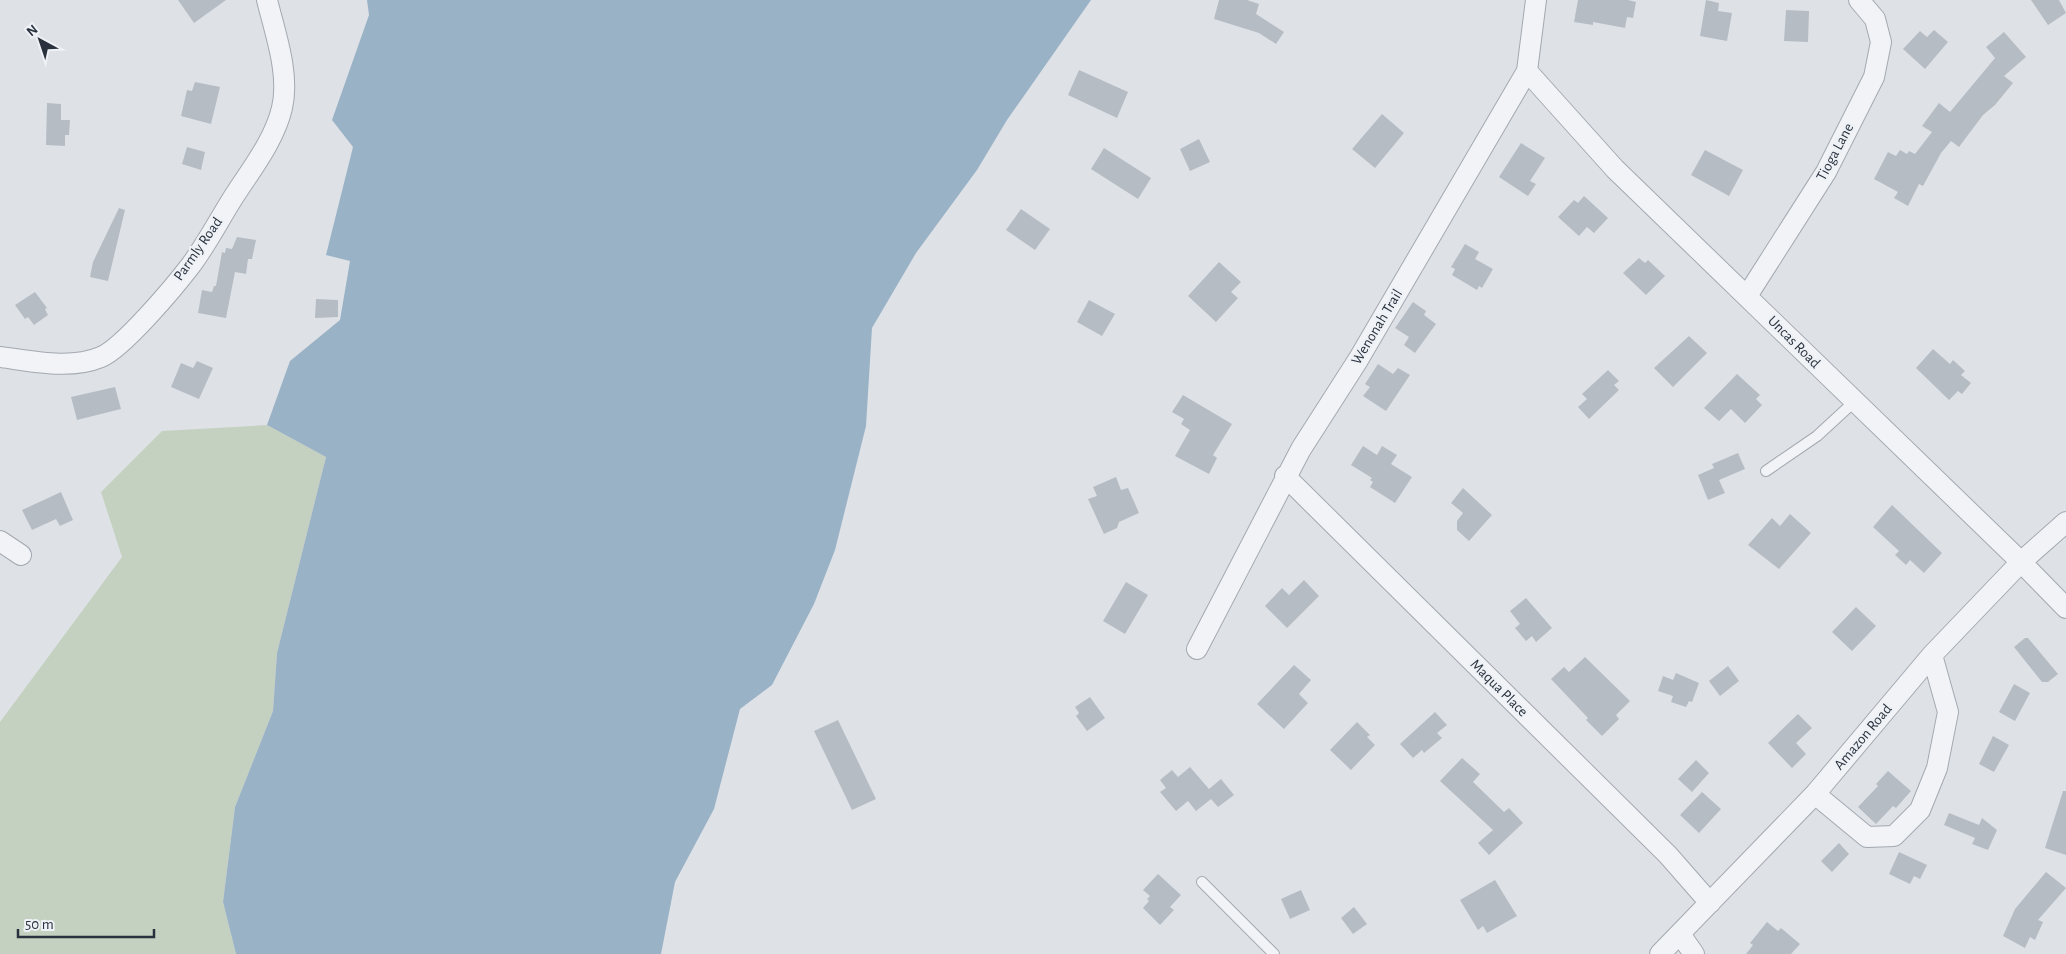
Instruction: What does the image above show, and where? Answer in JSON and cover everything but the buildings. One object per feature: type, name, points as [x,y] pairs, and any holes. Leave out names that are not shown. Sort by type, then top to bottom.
[{"type":"street","name":"Parmly Road","points":[[0,357],[52,363],[87,362],[104,356],[133,332],[191,265],[264,148],[282,107],[284,83],[274,26],[267,0]]},
{"type":"street","name":"Wenonah Trail","points":[[1197,649],[1286,476],[1315,424],[1358,360],[1527,72],[1536,0]]},
{"type":"street","name":"Tioga Lane","points":[[1748,296],[1826,172],[1874,77],[1881,42],[1875,19],[1859,0]]},
{"type":"street","name":"Uncas Road","points":[[1527,72],[1615,169],[1748,296],[2066,608]]},
{"type":"street","name":"Maqua Place","points":[[1286,476],[1668,855],[1710,903]]},
{"type":"street","name":"Amazon Road","points":[[1660,954],[1815,794],[1932,655],[2021,562],[2063,529]]},
{"type":"street","points":[[0,541],[21,555]]},
{"type":"street","points":[[1815,794],[1868,837],[1894,836],[1920,810],[1937,768],[1948,712],[1932,655]]},
{"type":"street","points":[[1680,934],[1694,954]]},
{"type":"lane","points":[[1766,471],[1817,436],[1855,401]]},
{"type":"lane","points":[[1202,882],[1274,954]]},
{"type":"green space","points":[[267,425],[326,457],[277,653],[273,711],[235,807],[223,902],[236,954],[0,954],[0,722],[122,557],[101,492],[162,431]]},
{"type":"water","points":[[367,0],[1091,0],[1007,120],[977,170],[916,253],[872,328],[866,426],[835,550],[814,604],[772,685],[740,709],[714,809],[675,882],[661,954],[236,954],[223,902],[235,807],[273,711],[277,653],[326,457],[267,425],[290,361],[340,320],[350,261],[326,255],[353,147],[332,120],[369,15]]}]
